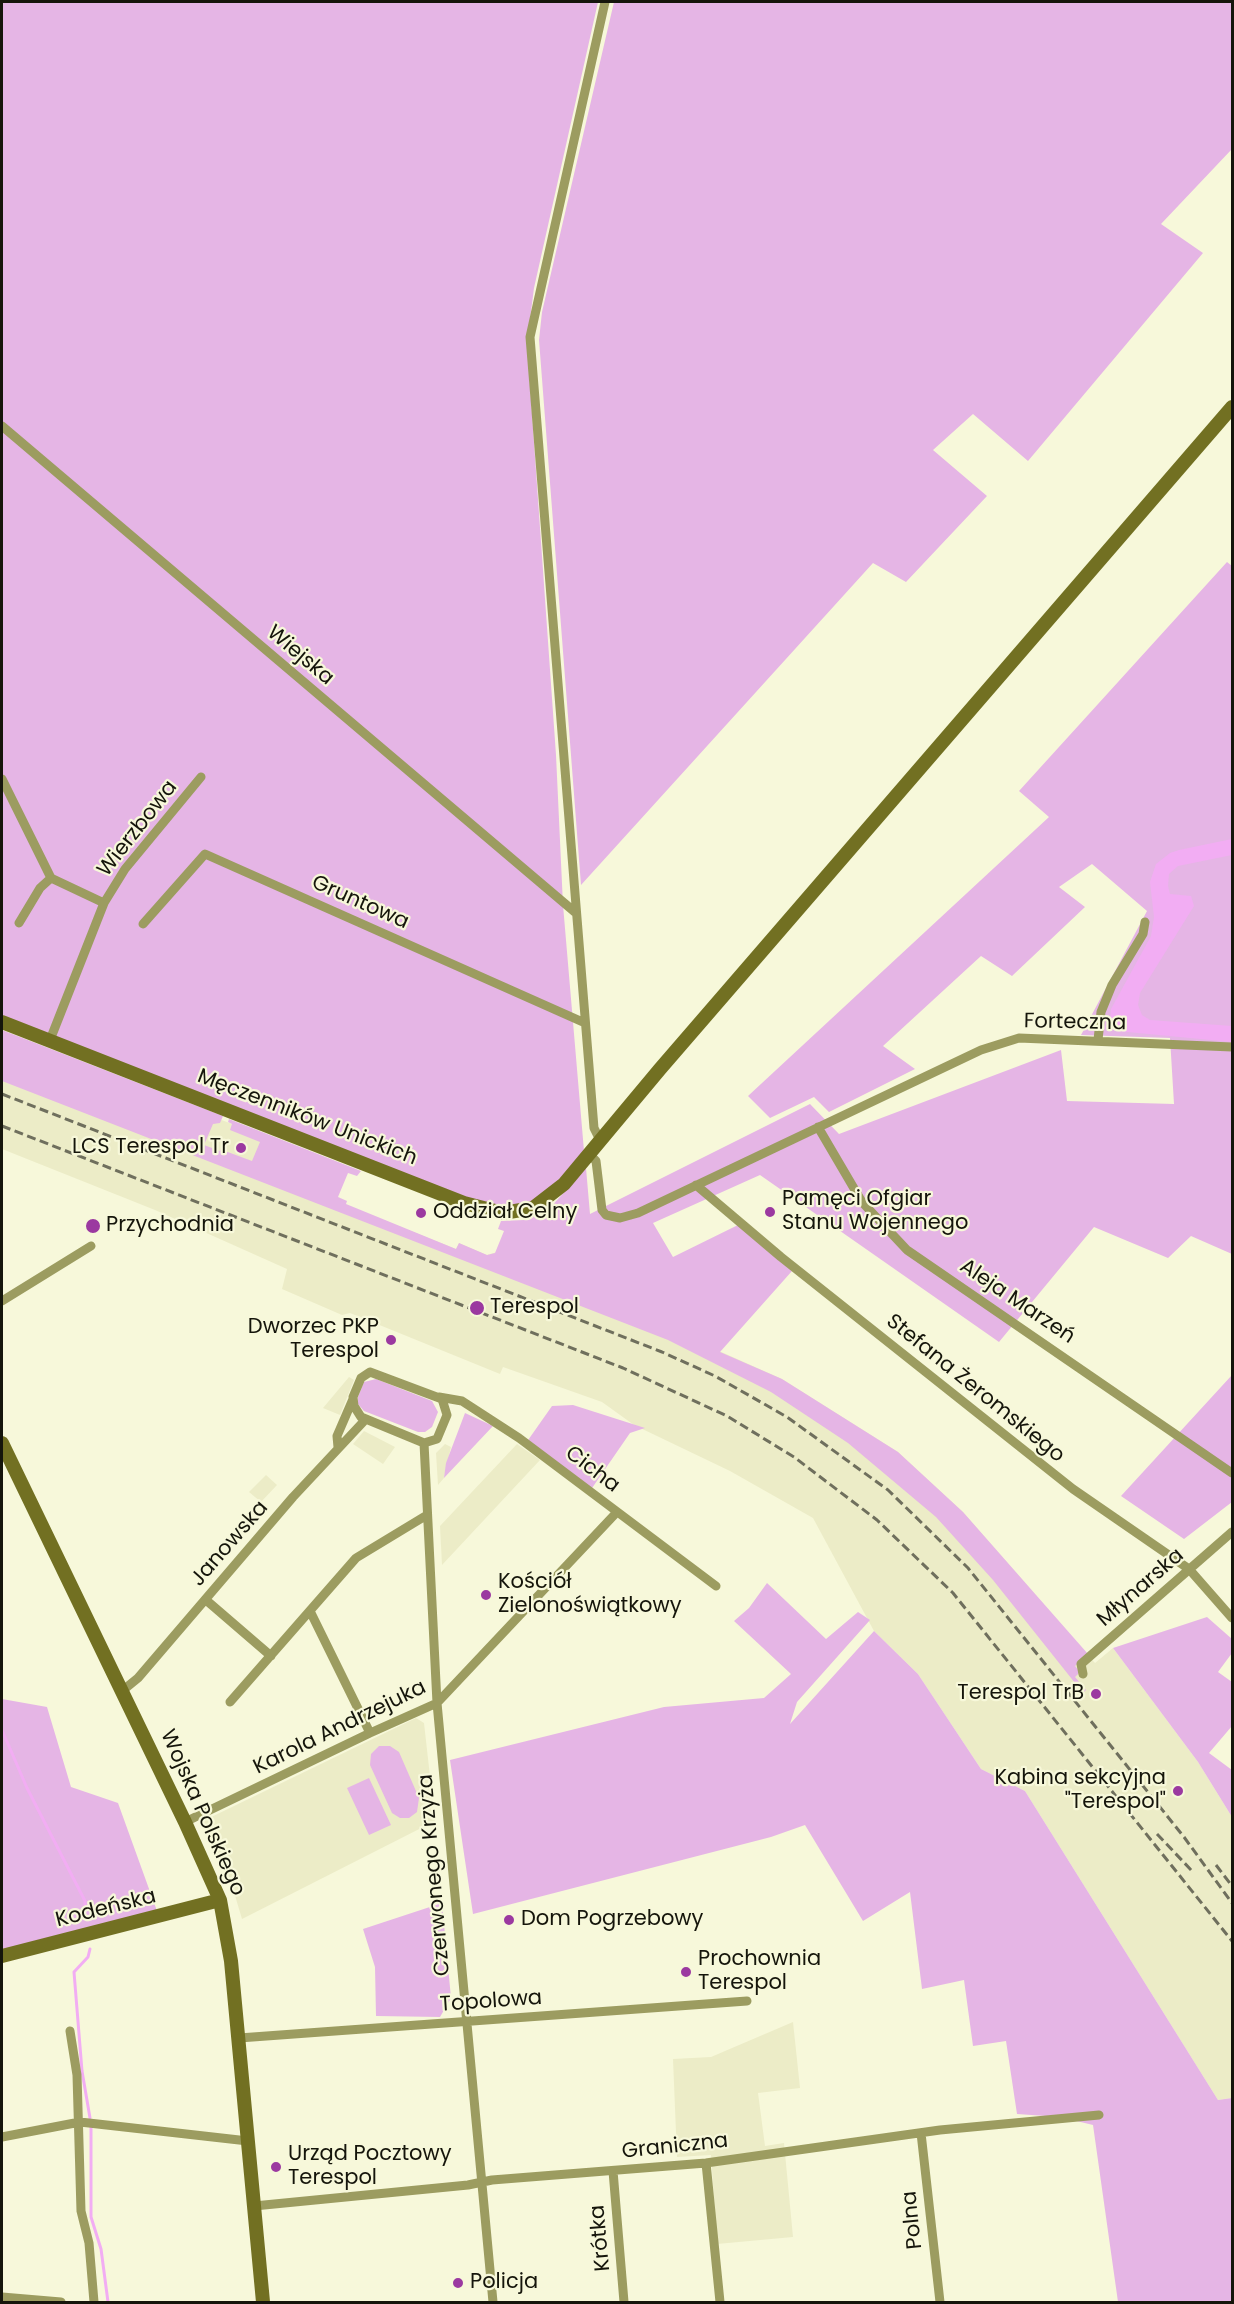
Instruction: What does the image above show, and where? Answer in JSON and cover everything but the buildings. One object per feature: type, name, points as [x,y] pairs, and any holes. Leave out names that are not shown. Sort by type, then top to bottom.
[{"type":"main road","name":"Męczenników Unickich","points":[[2,1022],[486,1210],[517,1212],[541,1204],[564,1184],[1233,407]]},
{"type":"main road","name":"Wojska Polskiego","points":[[2,1443],[185,1822],[220,1900],[229,1937],[263,2302]]},
{"type":"main road","name":"Kodeńska","points":[[2,1956],[220,1900]]},
{"type":"street","points":[[600,1140],[594,1128],[531,337],[605,2]]},
{"type":"street","name":"Wiejska","points":[[2,426],[576,914]]},
{"type":"street","name":"Wierzbowa","points":[[50,1040],[104,903],[125,868],[201,777]]},
{"type":"street","points":[[2,779],[51,879],[40,888],[19,923]]},
{"type":"street","name":"Gruntowa","points":[[143,924],[205,854],[585,1023]]},
{"type":"street","name":"Wierzbowa","points":[[51,879],[104,903]]},
{"type":"street","points":[[1098,1040],[1101,1012],[1112,985],[1143,934],[1146,922]]},
{"type":"street","name":"Forteczna","points":[[587,1156],[598,1168],[602,1210],[612,1218],[631,1216],[981,1050],[1019,1038],[1233,1047]]},
{"type":"street","name":"Aleja Marzeń","points":[[822,1124],[862,1202],[907,1250],[1233,1473]]},
{"type":"street","name":"Stefana Żeromskiego","points":[[696,1185],[781,1257],[1073,1489],[1189,1569],[1233,1618]]},
{"type":"street","points":[[2,1301],[91,1246]]},
{"type":"street","name":"Cicha","points":[[338,1447],[337,1436],[362,1378],[374,1372],[439,1397],[462,1401],[519,1438],[716,1586]]},
{"type":"street","points":[[354,1397],[356,1410],[365,1420],[424,1443],[437,1439],[447,1419],[446,1406],[439,1397]]},
{"type":"street","name":"Janowska","points":[[122,1691],[138,1678],[338,1447],[365,1420]]},
{"type":"street","name":"Czerwonego Krzyża","points":[[424,1443],[437,1703],[493,2302]]},
{"type":"street","name":"Karola Andrzejuka","points":[[185,1822],[370,1732],[437,1703],[616,1512]]},
{"type":"street","points":[[230,1702],[356,1558],[427,1515]]},
{"type":"street","name":"Młynarska","points":[[1083,1674],[1081,1664],[1233,1532]]},
{"type":"street","points":[[206,1600],[271,1656]]},
{"type":"street","points":[[310,1611],[370,1732]]},
{"type":"street","name":"Topolowa","points":[[238,2038],[747,2001]]},
{"type":"street","points":[[70,2031],[80,2122],[81,2211],[89,2243],[94,2302]]},
{"type":"street","name":"Graniczna","points":[[254,2206],[706,2163],[921,2133],[1099,2115]]},
{"type":"street","points":[[2,2137],[80,2122],[248,2141]]},
{"type":"street","name":"Polna","points":[[921,2133],[940,2302]]},
{"type":"street","points":[[706,2163],[720,2302]]},
{"type":"street","name":"Krótka","points":[[613,2171],[624,2302]]},
{"type":"street","points":[[2,2297],[62,2302]]},
{"type":"shaded area","points":[[2,2],[598,2],[534,288],[527,343],[556,755],[563,905],[584,1151],[568,1171],[538,1199],[512,1208],[486,1205],[2,1016]]},
{"type":"shaded area","points":[[614,2],[1232,2],[1232,149],[1161,224],[1203,253],[1028,461],[973,414],[933,450],[987,496],[906,582],[873,563],[581,885],[539,340],[542,312]]},
{"type":"shaded area","points":[[1227,562],[1232,566],[1232,1254],[1191,1236],[1168,1258],[1094,1227],[999,1342],[760,1175],[653,1223],[673,1257],[738,1225],[792,1271],[720,1352],[782,1379],[898,1452],[963,1512],[1088,1654],[1075,1666],[1080,1672],[1075,1677],[1086,1690],[1083,1693],[993,1580],[936,1517],[848,1443],[771,1392],[668,1340],[2,1081],[2,1030],[223,1116],[220,1123],[213,1124],[204,1145],[220,1151],[224,1144],[227,1145],[225,1151],[252,1161],[260,1142],[230,1130],[232,1124],[228,1122],[229,1119],[361,1171],[357,1176],[348,1173],[338,1197],[347,1201],[346,1204],[456,1249],[459,1243],[487,1255],[495,1253],[504,1231],[498,1229],[501,1221],[524,1220],[549,1209],[586,1168],[590,1214],[810,1104],[839,1134],[1061,1050],[1067,1101],[1174,1104],[1170,1038],[1081,1035],[1147,911],[1092,864],[1059,887],[1085,907],[1012,976],[981,956],[883,1046],[915,1069],[829,1112],[814,1097],[770,1118],[748,1096],[1049,817],[1019,791]]},
{"type":"shaded area","points":[[1232,839],[1232,855],[1178,866],[1169,874],[1170,894],[1191,896],[1194,906],[1140,993],[1138,1005],[1142,1015],[1150,1020],[1232,1026],[1232,1042],[1117,1031],[1110,1022],[1111,1009],[1151,936],[1154,917],[1150,882],[1156,864],[1170,853],[1179,850]]},
{"type":"shaded area","points":[[2,1070],[209,1115],[270,1139],[258,1170],[456,1249],[459,1243],[487,1255],[497,1252],[782,1379],[898,1452],[963,1512],[1095,1663],[1113,1648],[1198,1762],[1232,1817],[1232,2098],[1218,2100],[1025,1791],[981,1769],[918,1674],[874,1631],[813,1518],[730,1471],[634,1425],[602,1402],[503,1367],[500,1374],[350,1313],[342,1315],[282,1289],[287,1269],[155,1210],[2,1149]]},
{"type":"shaded area","points":[[1232,1375],[1232,1502],[1184,1539],[1121,1496]]},
{"type":"shaded area","points":[[349,1377],[354,1380],[340,1415],[323,1408]]},
{"type":"shaded area","points":[[376,1379],[432,1401],[438,1412],[432,1427],[425,1432],[418,1432],[364,1411],[358,1404],[358,1397],[364,1382]]},
{"type":"shaded area","points":[[573,1405],[645,1428],[630,1433],[590,1491],[526,1443],[552,1406]]},
{"type":"shaded area","points":[[465,1413],[493,1426],[444,1478],[446,1463]]},
{"type":"shaded area","points":[[364,1431],[395,1447],[383,1464],[353,1444]]},
{"type":"shaded area","points":[[445,1444],[451,1447],[444,1478],[438,1485],[436,1453]]},
{"type":"shaded area","points":[[517,1444],[540,1460],[442,1565],[440,1526]]},
{"type":"shaded area","points":[[266,1475],[277,1485],[261,1502],[249,1492]]},
{"type":"shaded area","points":[[767,1583],[826,1639],[858,1612],[870,1620],[797,1702],[790,1724],[874,1631],[918,1674],[981,1769],[1025,1791],[1218,2100],[1232,2098],[1232,2302],[1118,2302],[1093,2125],[1060,2117],[1017,2114],[1006,2041],[973,2046],[964,1980],[922,1989],[910,1892],[863,1921],[805,1825],[771,1837],[473,1914],[450,1760],[664,1707],[764,1698],[791,1674],[734,1621],[749,1608]]},
{"type":"shaded area","points":[[1207,1617],[1232,1639],[1232,1653],[1218,1672],[1232,1682],[1232,1726],[1209,1753],[1232,1770],[1232,1817],[1198,1762],[1113,1648]]},
{"type":"shaded area","points":[[2,1699],[47,1707],[71,1787],[118,1803],[157,1911],[2,1950]]},
{"type":"shaded area","points":[[416,1718],[424,1723],[435,1821],[242,1919],[231,1882],[203,1821]]},
{"type":"shaded area","points":[[379,1746],[390,1746],[399,1752],[419,1798],[417,1812],[409,1818],[400,1818],[392,1813],[370,1765],[371,1754]]},
{"type":"shaded area","points":[[369,1778],[391,1825],[369,1835],[347,1788]]},
{"type":"shaded area","points":[[442,1903],[451,1998],[440,2017],[376,2016],[375,1967],[363,1929]]},
{"type":"shaded area","points":[[793,2022],[800,2088],[758,2093],[765,2146],[784,2143],[793,2237],[717,2244],[711,2155],[677,2157],[673,2059],[711,2057]]},
{"type":"waterway","points":[[2,1730],[27,1788],[85,1901],[85,1919]]},
{"type":"waterway","points":[[90,1949],[88,1957],[74,1972],[82,2071],[90,2118]]},
{"type":"waterway","points":[[91,2126],[91,2217],[101,2249],[108,2302]]},
{"type":"railway","points":[[2,1094],[662,1352],[715,1376],[787,1417],[888,1490],[968,1568],[1184,1837],[1232,1903]]},
{"type":"railway","points":[[2,1126],[623,1368],[727,1416],[794,1457],[877,1520],[953,1593],[1232,1941]]},
{"type":"railway","points":[[1157,1834],[1193,1872]]},
{"type":"railway","points":[[1216,1865],[1232,1886]]},
{"type":"place","name":"LCS Terespol Tr","points":[[241,1148]]},
{"type":"place","name":"Pamęci Ofgiar Stanu Wojennego","points":[[770,1212]]},
{"type":"place","name":"Oddział Celny","points":[[421,1213]]},
{"type":"place","name":"Przychodnia","points":[[93,1226]]},
{"type":"place","name":"Terespol","points":[[477,1308]]},
{"type":"place","name":"Dworzec PKP Terespol","points":[[391,1340]]},
{"type":"place","name":"Kościół Zielonoświątkowy","points":[[486,1595]]},
{"type":"place","name":"Terespol TrB","points":[[1096,1694]]},
{"type":"place","name":"Kabina sekcyjna \"Terespol\"","points":[[1178,1791]]},
{"type":"place","name":"Dom Pogrzebowy","points":[[509,1920]]},
{"type":"place","name":"Prochownia Terespol","points":[[686,1972]]},
{"type":"place","name":"Urząd Pocztowy Terespol","points":[[276,2167]]},
{"type":"place","name":"Policja","points":[[458,2283]]}]
